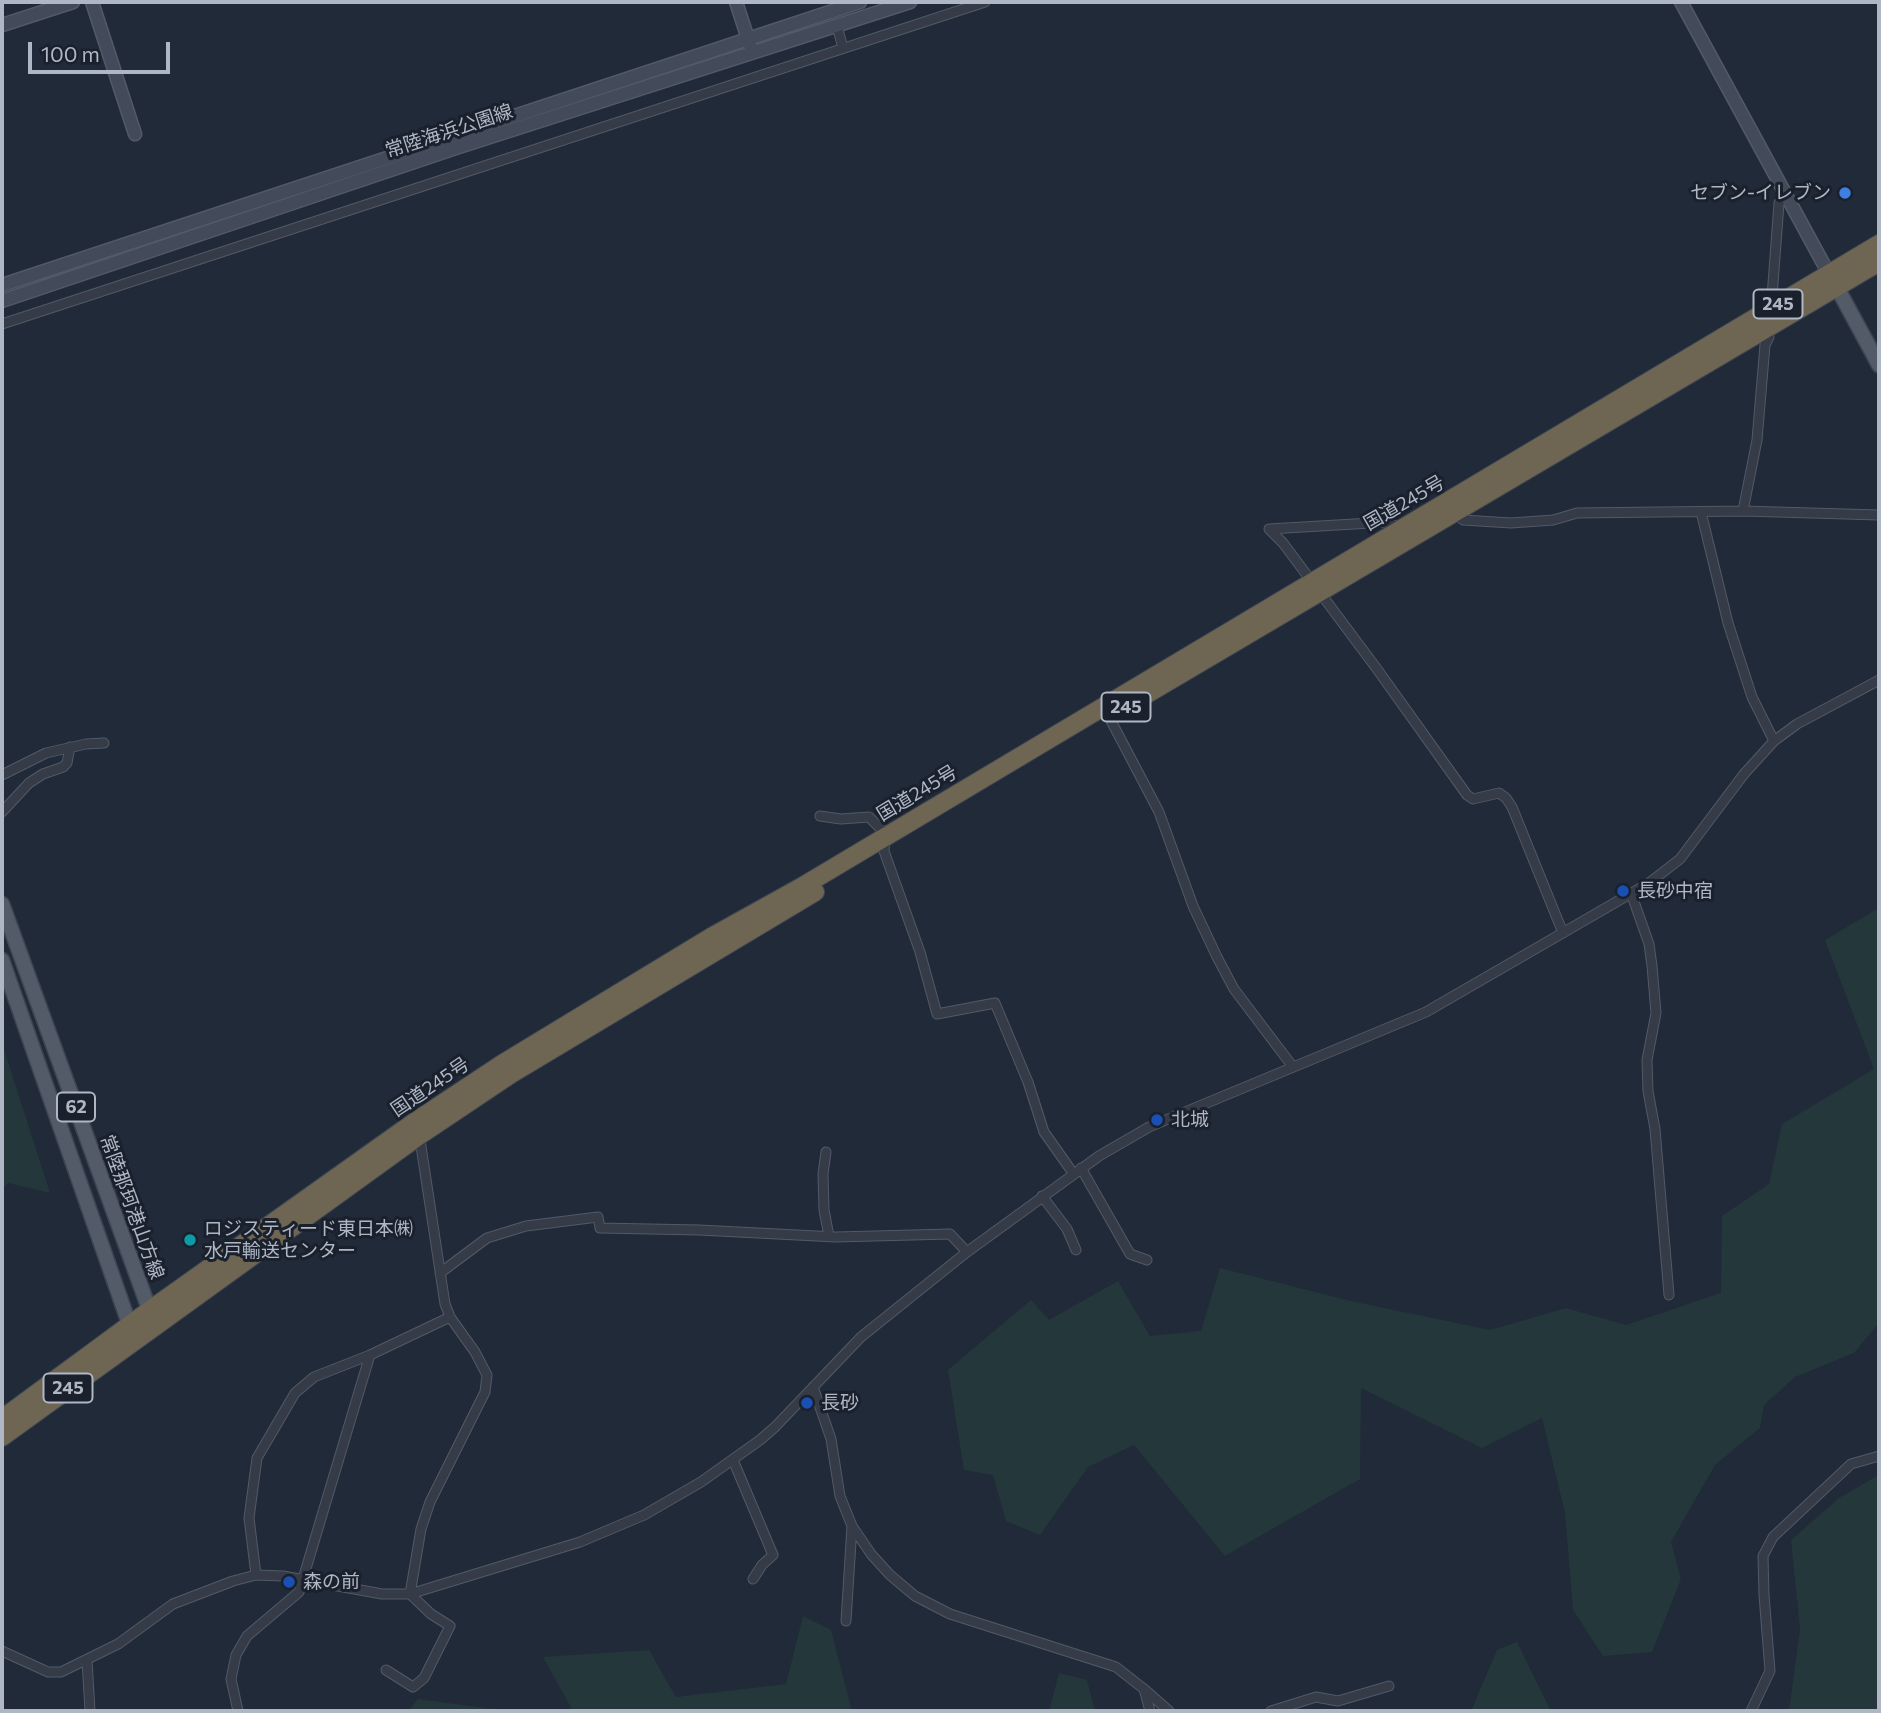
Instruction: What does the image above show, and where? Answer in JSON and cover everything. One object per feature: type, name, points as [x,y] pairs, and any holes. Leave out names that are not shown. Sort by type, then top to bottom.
[{"type":"highway","name":"国道245号","points":[[2,1437],[152,1317],[417,1129],[522,1068],[885,844],[1315,587],[1457,513],[1833,280],[1879,244]]},
{"type":"highway","name":"国道245号","points":[[885,844],[1109,717],[1315,587],[1399,529],[1833,280],[1879,262]]},
{"type":"highway","name":"国道245号","points":[[2,1419],[132,1332]]},
{"type":"main road","points":[[2,25],[73,2]]},
{"type":"main road","points":[[92,2],[135,134]]},
{"type":"main road","points":[[736,2],[752,54]]},
{"type":"main road","name":"常陸海浜公園線","points":[[2,285],[860,2]]},
{"type":"main road","name":"常陸海浜公園線","points":[[2,301],[456,148],[910,2]]},
{"type":"main road","points":[[1681,2],[1879,365]]},
{"type":"main road","name":"常陸那珂港山方線","points":[[2,904],[152,1317]]},
{"type":"main road","name":"62","points":[[2,960],[132,1332]]},
{"type":"street","points":[[2,324],[985,2]]},
{"type":"street","points":[[837,26],[844,47]]},
{"type":"street","points":[[1772,297],[1779,203],[1787,194]]},
{"type":"street","points":[[1743,511],[1757,440],[1765,345],[1769,337]]},
{"type":"street","points":[[1457,513],[1464,520],[1511,523],[1553,520],[1577,513],[1743,511],[1879,515]]},
{"type":"street","points":[[1701,512],[1728,623],[1752,697],[1774,741]]},
{"type":"street","points":[[1399,529],[1388,522],[1269,529],[1283,543],[1467,795],[1473,799],[1499,793],[1506,798],[1563,933]]},
{"type":"street","points":[[2,1651],[48,1672],[61,1672],[118,1644],[173,1604],[209,1588],[256,1575],[283,1576],[382,1594],[410,1594],[547,1553],[644,1516],[733,1460],[775,1427],[861,1337],[967,1252],[1077,1171],[1149,1127],[1426,1012],[1649,883],[1681,859],[1744,774],[1774,741],[1817,712],[1879,680]]},
{"type":"street","points":[[1109,717],[1159,812],[1193,906],[1217,957],[1234,989],[1293,1067]]},
{"type":"street","points":[[2,775],[46,753],[104,743]]},
{"type":"street","points":[[2,812],[29,783],[43,774],[63,767],[70,747]]},
{"type":"street","points":[[820,816],[841,819],[869,817],[882,830],[937,1014],[996,1003],[1028,1082],[1044,1132],[1077,1171],[1130,1254],[1147,1260]]},
{"type":"street","points":[[1631,893],[1649,944],[1652,966],[1656,1013],[1647,1060],[1648,1091],[1655,1129],[1670,1295]]},
{"type":"street","points":[[410,1594],[421,1529],[430,1502],[485,1392],[487,1375],[475,1352],[450,1317],[445,1304],[417,1129]]},
{"type":"street","points":[[826,1152],[822,1174],[829,1236]]},
{"type":"street","points":[[1042,1196],[1067,1229],[1076,1251]]},
{"type":"street","points":[[440,1273],[486,1238],[527,1226],[598,1217],[600,1228],[829,1236],[950,1234],[967,1252]]},
{"type":"street","points":[[256,1575],[249,1518],[257,1458],[295,1392],[314,1377],[370,1355],[450,1317]]},
{"type":"street","points":[[238,1711],[231,1679],[236,1654],[247,1636],[296,1596],[370,1355]]},
{"type":"street","points":[[813,1387],[831,1439],[840,1496],[852,1525],[871,1554],[890,1575],[915,1596],[950,1614],[1116,1667],[1169,1711]]},
{"type":"street","points":[[1751,1711],[1770,1671],[1763,1556],[1773,1537],[1851,1464],[1879,1456]]},
{"type":"street","points":[[733,1460],[773,1555],[753,1579]]},
{"type":"street","points":[[846,1621],[852,1525]]},
{"type":"street","points":[[386,1670],[413,1687],[424,1678],[450,1626],[410,1594]]},
{"type":"street","points":[[87,1660],[90,1711]]},
{"type":"street","points":[[1271,1711],[1316,1697],[1338,1701],[1388,1686]]},
{"type":"street","points":[[1144,1689],[1150,1711]]},
{"type":"shaded area","points":[[1879,908],[1879,1323],[1854,1353],[1795,1377],[1764,1405],[1760,1428],[1715,1465],[1671,1542],[1681,1579],[1652,1652],[1603,1656],[1573,1610],[1565,1513],[1542,1418],[1482,1448],[1361,1388],[1360,1479],[1225,1556],[1134,1445],[1088,1467],[1040,1535],[1006,1521],[993,1475],[964,1470],[948,1370],[1031,1300],[1049,1320],[1118,1281],[1150,1336],[1201,1331],[1220,1268],[1351,1301],[1490,1330],[1566,1308],[1626,1325],[1721,1293],[1722,1216],[1769,1184],[1782,1124],[1874,1069],[1825,940]]},
{"type":"shaded area","points":[[2,1043],[50,1193],[8,1183],[2,1189]]},
{"type":"shaded area","points":[[1879,1475],[1879,1711],[1789,1711],[1800,1629],[1791,1540],[1839,1498]]},
{"type":"shaded area","points":[[803,1616],[831,1630],[852,1711],[573,1711],[543,1657],[649,1650],[676,1697],[786,1684]]},
{"type":"shaded area","points":[[1517,1642],[1551,1711],[1471,1711],[1497,1650]]},
{"type":"shaded area","points":[[1059,1673],[1087,1680],[1095,1711],[1049,1711]]},
{"type":"shaded area","points":[[418,1699],[493,1709],[495,1711],[408,1711]]},
{"type":"place","name":"セブン-イレブン","points":[[1845,193]]},
{"type":"place","name":"長砂中宿","points":[[1623,891]]},
{"type":"place","name":"北城","points":[[1157,1120]]},
{"type":"place","name":"ロジスティード東日本㈱ 水戸輸送センター","points":[[190,1240]]},
{"type":"place","name":"長砂","points":[[807,1403]]},
{"type":"place","name":"森の前","points":[[289,1582]]}]
